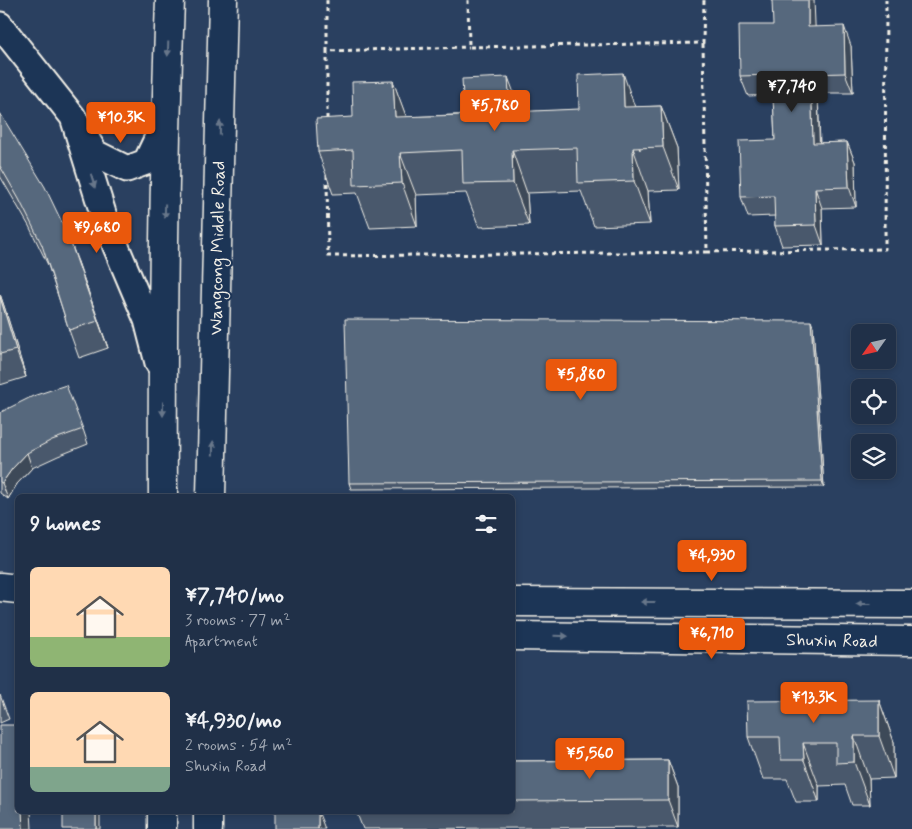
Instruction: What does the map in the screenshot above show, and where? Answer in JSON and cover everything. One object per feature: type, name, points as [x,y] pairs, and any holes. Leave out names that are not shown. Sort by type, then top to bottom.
[{"type":"main road","points":[[163,494],[162,378],[170,0]]},
{"type":"main road","name":"Wangcong Middle Road","points":[[212,494],[223,0]]},
{"type":"main road","points":[[0,587],[15,589]]},
{"type":"main road","name":"Shuxin Road","points":[[515,602],[912,604]]},
{"type":"main road","name":"Shuxin Road","points":[[515,636],[912,641]]},
{"type":"main road","points":[[162,814],[162,829]]},
{"type":"main road","points":[[208,814],[208,829]]},
{"type":"street","points":[[0,25],[73,117],[95,153],[127,169],[146,162],[166,120]]},
{"type":"street","points":[[73,117],[106,223],[147,320],[162,378]]},
{"type":"path","points":[[327,0],[327,129]]},
{"type":"path","points":[[468,0],[469,47]]},
{"type":"path","points":[[704,0],[703,43],[707,252]]},
{"type":"path","points":[[328,168],[328,256],[885,249],[886,0]]},
{"type":"path","points":[[327,51],[703,43]]},
{"type":"building","points":[[772,0],[808,0],[808,27],[844,26],[845,73],[811,74],[813,143],[847,142],[849,187],[815,188],[816,225],[775,226],[774,196],[741,197],[739,141],[775,140],[772,75],[740,76],[739,25],[773,25]]},
{"type":"building","points":[[623,73],[624,107],[661,106],[663,147],[633,148],[634,181],[578,183],[577,148],[512,150],[513,183],[463,184],[462,150],[400,153],[402,183],[354,185],[353,150],[318,152],[316,119],[353,117],[352,82],[393,81],[395,117],[464,115],[462,79],[508,77],[510,112],[579,109],[578,75]]},
{"type":"building","points":[[0,113],[45,187],[68,235],[98,321],[69,330],[42,245],[0,166]]},
{"type":"building","points":[[0,297],[16,350],[0,354]]},
{"type":"building","points":[[345,319],[811,321],[822,481],[349,483]]},
{"type":"building","points":[[66,385],[83,429],[52,440],[27,453],[2,483],[0,482],[0,413],[33,396]]},
{"type":"building","points":[[879,700],[879,736],[854,736],[854,762],[836,763],[836,743],[803,743],[804,760],[781,760],[780,737],[748,737],[747,701]]},
{"type":"building","points":[[0,725],[15,725],[15,814],[22,814],[23,829],[0,829]]},
{"type":"building","points":[[668,760],[668,800],[515,801],[515,761]]},
{"type":"building","points":[[63,814],[96,814],[96,829],[63,829]]},
{"type":"building","points":[[275,814],[318,814],[318,829],[275,829]]}]
